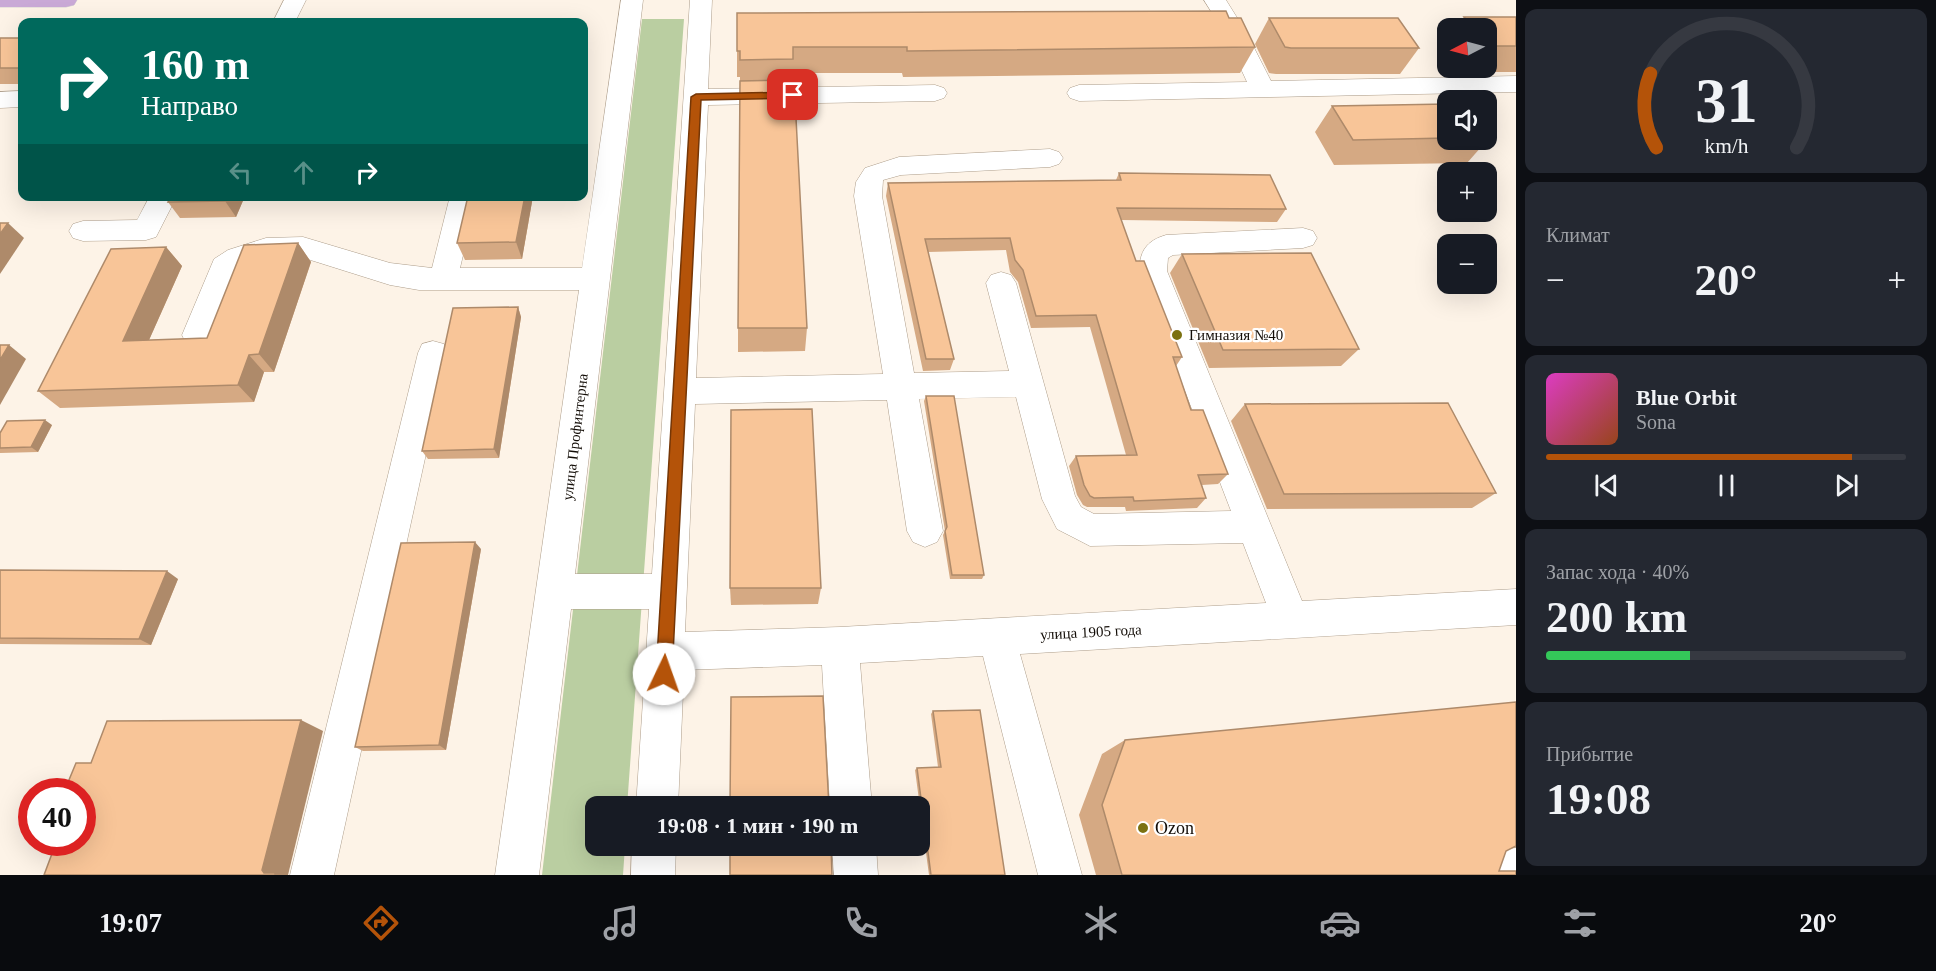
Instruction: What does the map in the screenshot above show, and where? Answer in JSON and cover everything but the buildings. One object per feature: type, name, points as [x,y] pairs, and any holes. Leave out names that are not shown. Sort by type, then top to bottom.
[{"type":"main road","points":[[0,0],[66,0]]},
{"type":"street","points":[[286,18],[295,0]]},
{"type":"street","name":"улица Профинтерна","points":[[517,875],[632,0]]},
{"type":"street","points":[[658,796],[701,0]]},
{"type":"street","points":[[1215,0],[1235,32],[1262,89]]},
{"type":"street","points":[[1079,93],[1516,84]]},
{"type":"street","points":[[696,97],[935,93]]},
{"type":"street","points":[[0,100],[18,99]]},
{"type":"street","points":[[925,531],[868,196],[869,182],[874,174],[899,166],[1050,158]]},
{"type":"street","points":[[82,231],[146,230],[161,201]]},
{"type":"street","points":[[443,280],[463,201]]},
{"type":"street","points":[[1291,620],[1153,271],[1154,254],[1166,245],[1303,238]]},
{"type":"street","points":[[197,335],[224,267],[238,256],[266,249],[303,247],[329,257],[390,274],[443,280],[595,279]]},
{"type":"street","points":[[1001,283],[1059,499],[1069,518],[1090,530],[1253,527]]},
{"type":"street","points":[[312,875],[433,353]]},
{"type":"street","points":[[680,391],[1028,384]]},
{"type":"street","points":[[555,592],[668,591]]},
{"type":"street","name":"улица 1905 года","points":[[665,652],[997,638],[1516,607]]},
{"type":"street","points":[[997,638],[1060,875]]},
{"type":"street","points":[[840,646],[850,796]]},
{"type":"street","points":[[653,875],[654,856]]},
{"type":"street","points":[[855,856],[856,875]]},
{"type":"street","points":[[1473,875],[1516,870]]},
{"type":"green space","points":[[642,19],[684,19],[628,796],[585,796],[585,856],[624,856],[623,875],[542,875]]},
{"type":"place","name":"Гимназия №40","points":[[1177,335]]},
{"type":"place","name":"Ozon","points":[[1143,828]]},
{"type":"route","points":[[664,674],[696,97],[793,95]]}]
